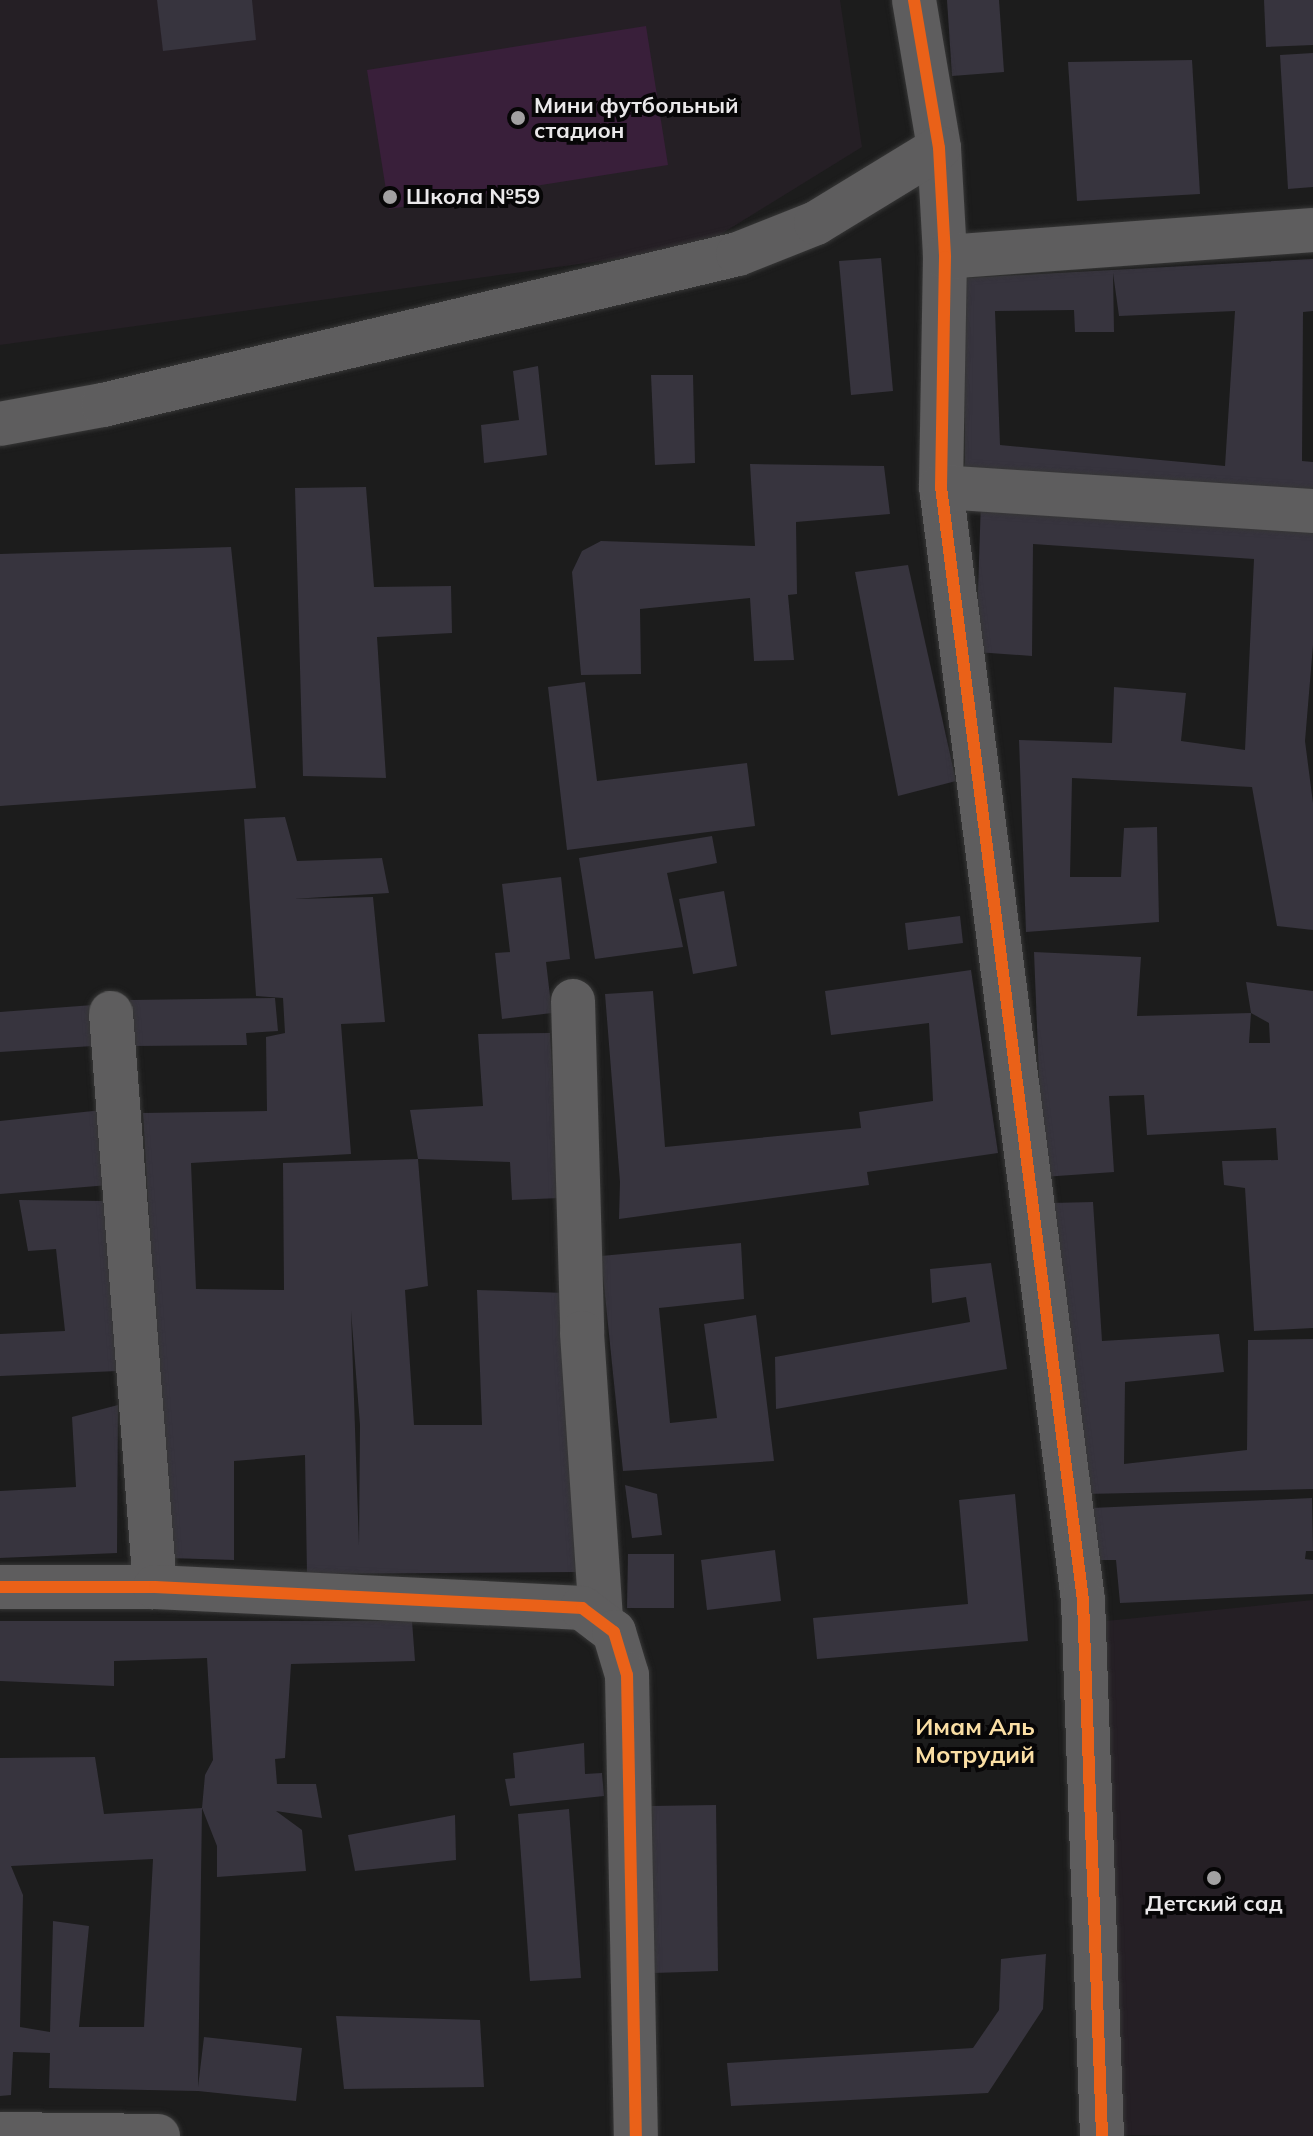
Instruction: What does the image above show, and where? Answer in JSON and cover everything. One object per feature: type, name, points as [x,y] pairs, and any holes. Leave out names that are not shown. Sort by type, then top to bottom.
[{"type":"street","points":[[914,0],[939,148],[945,257],[941,487],[1083,1600],[1102,2136]]},
{"type":"street","points":[[0,424],[103,405],[738,254],[816,223],[939,148]]},
{"type":"street","points":[[945,257],[1313,230]]},
{"type":"street","points":[[941,487],[1313,511]]},
{"type":"street","points":[[573,1001],[582,1333],[601,1622]]},
{"type":"street","points":[[111,1013],[155,1587]]},
{"type":"street","points":[[0,1587],[155,1587],[582,1608],[614,1632],[627,1675],[636,2136]]},
{"type":"street","points":[[0,2134],[158,2136]]},
{"type":"shaded area","name":"Школа №59","points":[[0,0],[840,0],[862,147],[700,247],[0,345]]},
{"type":"shaded area","name":"Мини футбольный стадион","points":[[646,26],[668,165],[389,209],[367,70]]},
{"type":"shaded area","name":"Детский сад","points":[[1313,1600],[1313,2136],[1124,2135],[1106,1621]]},
{"type":"building","points":[[157,0],[252,0],[256,40],[163,51]]},
{"type":"building","points":[[947,0],[999,0],[1004,72],[952,76]]},
{"type":"building","points":[[1264,0],[1313,0],[1313,45],[1266,47]]},
{"type":"building","points":[[1313,53],[1313,187],[1288,189],[1280,55]]},
{"type":"building","points":[[1192,60],[1200,194],[1077,201],[1068,62]]},
{"type":"building","points":[[881,258],[893,391],[851,395],[839,261]]},
{"type":"building","points":[[1313,259],[1313,311],[1303,312],[1302,461],[1313,462],[1313,496],[965,473],[965,278]],"holes":[[[1113,273],[1119,316],[1235,311],[1225,466],[1000,445],[995,311],[1074,310],[1075,332],[1114,332]]]},
{"type":"building","points":[[538,366],[547,455],[484,463],[481,425],[519,420],[513,371]]},
{"type":"building","points":[[651,375],[693,375],[695,463],[655,465]]},
{"type":"building","points":[[750,464],[884,466],[890,514],[796,522],[797,594],[788,595],[794,660],[754,661],[750,598],[640,609],[641,674],[581,675],[572,572],[582,551],[601,541],[755,546]]},
{"type":"building","points":[[366,487],[374,587],[451,586],[452,633],[377,637],[386,778],[303,776],[295,488]]},
{"type":"building","points":[[981,500],[1313,524],[1313,645],[1305,741],[1313,803],[1313,930],[1277,926],[1252,787],[1072,778],[1070,877],[1121,877],[1124,828],[1157,827],[1159,922],[1026,932],[1019,740],[1112,743],[1114,687],[1186,693],[1181,741],[1245,750],[1254,559],[1033,544],[1032,656],[976,652]]},
{"type":"building","points":[[231,547],[256,788],[0,806],[0,554]]},
{"type":"building","points":[[908,565],[956,781],[898,796],[855,572]]},
{"type":"building","points":[[585,682],[597,781],[747,763],[755,826],[567,850],[548,687]]},
{"type":"building","points":[[285,817],[297,861],[382,858],[389,893],[292,899],[373,897],[385,1022],[341,1024],[351,1154],[191,1163],[196,1289],[284,1290],[283,1163],[418,1159],[428,1286],[405,1290],[414,1425],[482,1425],[477,1290],[566,1293],[577,1572],[307,1574],[305,1455],[234,1461],[234,1560],[168,1558],[143,1113],[267,1111],[266,1037],[285,1033],[283,998],[256,996],[244,819]],"holes":[[[351,1311],[360,1425],[359,1546]]]},
{"type":"building","points":[[712,836],[717,863],[667,873],[683,947],[595,959],[579,858]]},
{"type":"building","points":[[561,877],[570,959],[546,962],[552,1013],[502,1019],[495,953],[510,952],[502,884]]},
{"type":"building","points":[[724,891],[737,966],[693,974],[679,899]]},
{"type":"building","points":[[960,916],[963,943],[908,950],[905,923]]},
{"type":"building","points":[[1034,952],[1141,957],[1137,1016],[1251,1013],[1246,982],[1313,991],[1313,1328],[1254,1331],[1245,1188],[1224,1185],[1222,1161],[1278,1160],[1276,1128],[1147,1135],[1144,1095],[1109,1096],[1114,1172],[1043,1177]],"holes":[[[1251,1013],[1269,1023],[1270,1043],[1249,1043]]]},
{"type":"building","points":[[971,970],[998,1153],[867,1172],[869,1185],[619,1219],[620,1182],[605,994],[653,991],[665,1147],[861,1128],[859,1112],[933,1101],[929,1023],[831,1035],[825,991]]},
{"type":"building","points":[[275,998],[278,1031],[246,1033],[247,1045],[135,1046],[130,1000]]},
{"type":"building","points":[[93,1005],[93,1046],[0,1052],[0,1012]]},
{"type":"building","points":[[550,1033],[560,1198],[512,1200],[510,1162],[418,1159],[410,1110],[483,1106],[478,1034]]},
{"type":"building","points":[[102,1110],[109,1185],[0,1194],[0,1121]]},
{"type":"building","points":[[19,1200],[106,1201],[118,1371],[0,1376],[0,1334],[65,1331],[56,1249],[28,1251]]},
{"type":"building","points":[[1093,1202],[1102,1341],[1219,1334],[1224,1372],[1125,1382],[1124,1464],[1247,1450],[1248,1340],[1313,1339],[1313,1489],[1085,1494],[1052,1203]]},
{"type":"building","points":[[741,1243],[744,1299],[659,1308],[670,1423],[717,1418],[704,1324],[756,1315],[774,1461],[623,1471],[601,1256]]},
{"type":"building","points":[[991,1263],[1007,1369],[776,1409],[775,1357],[970,1322],[966,1297],[932,1303],[930,1269]]},
{"type":"building","points":[[118,1405],[117,1553],[0,1558],[0,1491],[76,1487],[72,1417]]},
{"type":"building","points":[[625,1485],[657,1494],[662,1535],[632,1538]]},
{"type":"building","points":[[1015,1494],[1028,1641],[817,1659],[813,1618],[968,1604],[959,1500]]},
{"type":"building","points":[[1312,1498],[1313,1551],[1306,1551],[1305,1559],[1313,1560],[1313,1594],[1120,1603],[1116,1560],[1091,1560],[1092,1508]]},
{"type":"building","points":[[775,1550],[781,1601],[707,1610],[701,1560]]},
{"type":"building","points":[[628,1554],[674,1554],[674,1608],[627,1608]]},
{"type":"building","points":[[0,1621],[412,1621],[415,1661],[291,1664],[285,1758],[275,1759],[277,1784],[316,1784],[322,1818],[276,1811],[302,1830],[306,1871],[217,1877],[217,1846],[202,1808],[205,1775],[213,1760],[207,1658],[114,1661],[114,1686],[0,1681]]},
{"type":"building","points":[[584,1743],[585,1774],[602,1773],[604,1796],[510,1806],[505,1779],[515,1778],[513,1753]]},
{"type":"building","points":[[95,1757],[104,1814],[202,1808],[198,2087],[204,2037],[302,2048],[296,2101],[198,2091],[49,2088],[50,2053],[13,2052],[11,2095],[0,2096],[0,1758]],"holes":[[[153,1859],[144,2027],[79,2027],[89,1926],[53,1921],[50,2032],[20,2027],[23,1895],[11,1866]]]},
{"type":"building","points":[[716,1805],[718,1971],[653,1973],[651,1806]]},
{"type":"building","points":[[569,1809],[581,1978],[530,1981],[518,1814]]},
{"type":"building","points":[[455,1815],[456,1860],[355,1871],[348,1835]]},
{"type":"building","points":[[1046,1954],[1043,2009],[988,2093],[731,2106],[727,2063],[973,2048],[999,2010],[1001,1959]]},
{"type":"building","points":[[336,2016],[480,2020],[484,2087],[344,2089]]},
{"type":"cycle path","points":[[914,0],[939,148],[945,257],[941,487],[1083,1600],[1102,2136]]},
{"type":"cycle path","points":[[0,1587],[155,1587],[582,1608],[614,1632],[627,1675],[636,2136]]},
{"type":"place","name":"Мини футбольный стадион","points":[[518,118]]},
{"type":"place","name":"Школа №59","points":[[390,197]]},
{"type":"place","name":"Детский сад","points":[[1214,1878]]},
{"type":"district","name":"Имам Аль Мотрудий","points":[[975,1741]]}]
